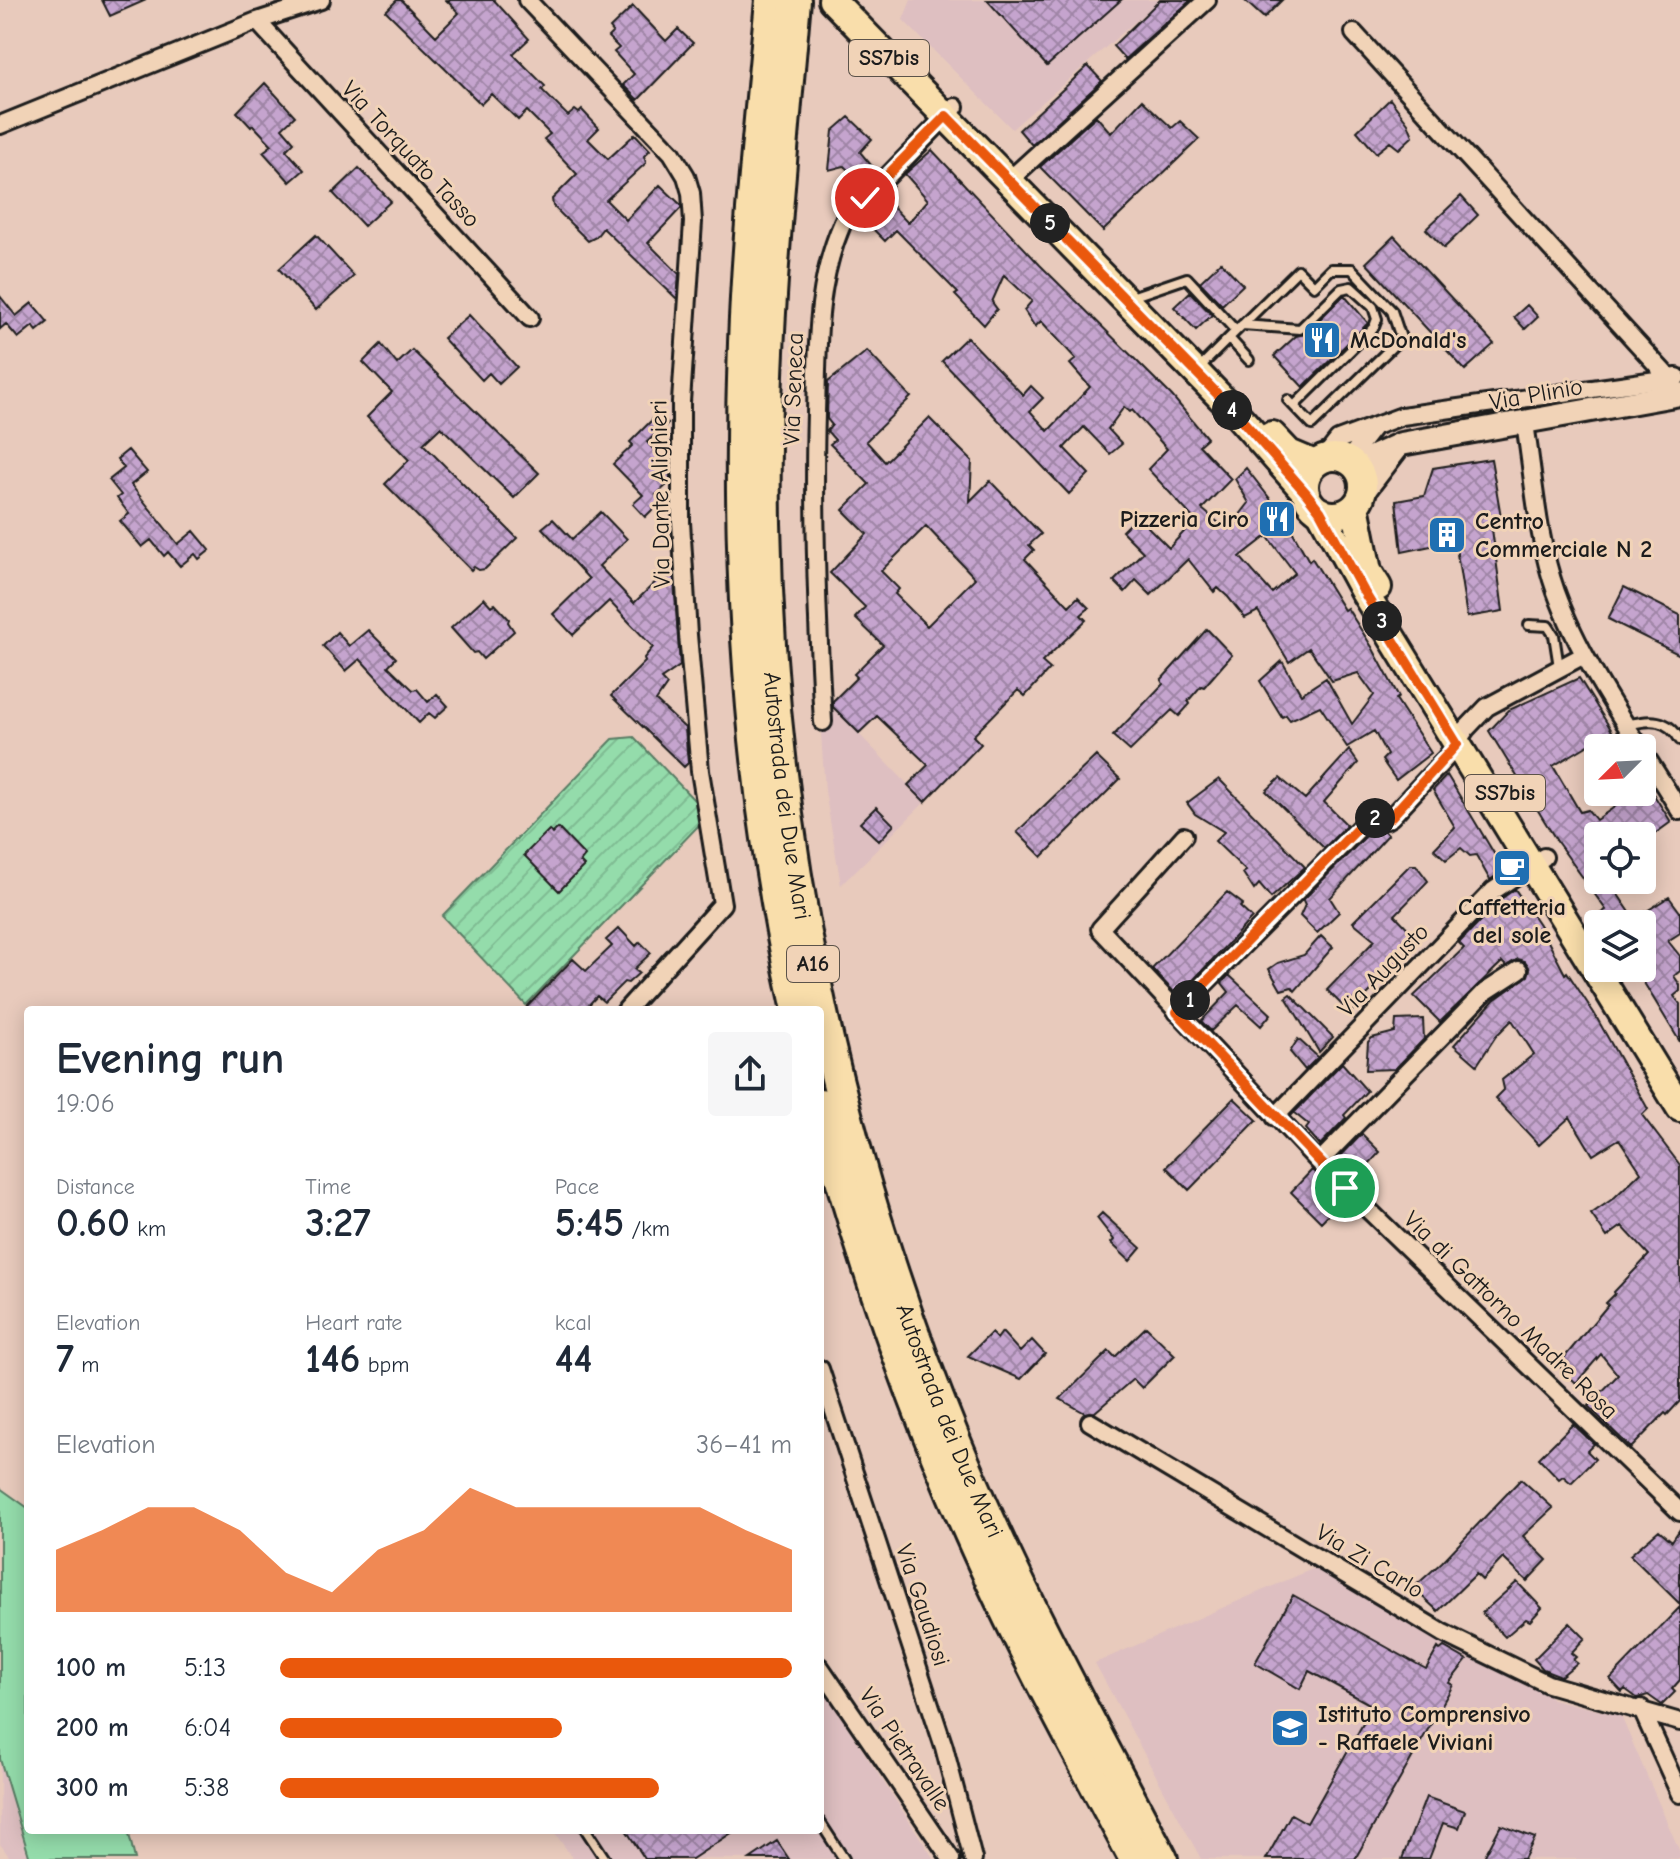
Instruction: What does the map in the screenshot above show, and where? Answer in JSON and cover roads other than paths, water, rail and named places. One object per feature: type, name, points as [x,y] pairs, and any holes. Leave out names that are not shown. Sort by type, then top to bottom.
[{"type":"highway","name":"Autostrada dei Due Mari","points":[[787,1],[744,341],[742,528],[755,734],[778,904],[797,1006]]},
{"type":"highway","name":"Autostrada dei Due Mari","points":[[787,1],[767,341],[765,528],[776,715],[787,809],[821,1006]]},
{"type":"highway","name":"Autostrada dei Due Mari","points":[[824,1017],[863,1175],[911,1324],[955,1441],[1033,1612],[1162,1859]]},
{"type":"highway","name":"Autostrada dei Due Mari","points":[[824,1118],[868,1272],[899,1362],[940,1464],[1011,1622],[1135,1859]]},
{"type":"main road","name":"SS7bis","points":[[832,0],[1018,172],[1289,453],[1335,462],[1363,482],[1359,499],[1368,571],[1461,736],[1538,861],[1680,1108]]},
{"type":"main road","name":"SS7bis","points":[[853,0],[950,112],[1233,410],[1313,502],[1364,592],[1461,736]]},
{"type":"main road","points":[[1335,462],[1306,478],[1313,502],[1338,515],[1359,499]]},
{"type":"main road","name":"SS7bis","points":[[1538,861],[1584,925]]},
{"type":"main road","points":[[1622,982],[1680,1077]]},
{"type":"street","points":[[0,125],[257,21],[321,0]]},
{"type":"street","name":"Via Dante Alighieri","points":[[527,0],[672,153],[686,176],[691,193],[693,222],[681,402],[681,522],[700,771],[722,904],[630,1006]]},
{"type":"street","points":[[1018,172],[1207,0]]},
{"type":"street","name":"Via Torquato Tasso","points":[[257,21],[530,318]]},
{"type":"street","points":[[1354,33],[1676,383]]},
{"type":"street","name":"Via Seneca","points":[[823,722],[813,505],[820,298],[834,243],[843,222],[950,112]]},
{"type":"street","points":[[1335,462],[1338,440],[1402,416],[1676,383]]},
{"type":"street","name":"Via Plinio","points":[[1335,462],[1401,444],[1525,424],[1676,383]]},
{"type":"street","points":[[1525,424],[1546,556],[1556,593],[1584,655],[1680,811]]},
{"type":"street","points":[[1335,462],[1374,426]]},
{"type":"street","points":[[1359,499],[1401,444]]},
{"type":"street","points":[[1177,1012],[1360,826],[1368,819],[1386,820],[1391,817],[1487,707],[1584,655]]},
{"type":"street","name":"Via di Gattorno Madre Rosa","points":[[1184,836],[1100,929],[1319,1162],[1680,1512]]},
{"type":"street","name":"Via Augusto","points":[[1275,1117],[1493,891],[1538,861]]},
{"type":"street","points":[[1319,1162],[1485,992],[1519,970]]},
{"type":"street","name":"Via Gaudiosi","points":[[824,1381],[944,1747],[973,1859]]},
{"type":"street","name":"Via Zi Carlo","points":[[1090,1422],[1443,1633],[1548,1684],[1641,1708],[1680,1722]]},
{"type":"street","name":"Via Pietravalle","points":[[824,1673],[951,1859]]},
{"type":"street","points":[[1641,1708],[1680,1794]]},
{"type":"lane","points":[[1137,295],[1187,278],[1239,328],[1300,329],[1341,289],[1351,287],[1373,307],[1377,319],[1374,327],[1291,403],[1312,425],[1401,338],[1392,311],[1352,269],[1331,269],[1314,286],[1298,270],[1239,328],[1204,363]]},
{"type":"lane","points":[[1229,338],[1249,360]]},
{"type":"lane","points":[[1529,625],[1548,626],[1554,635],[1559,668]]},
{"type":"lane","points":[[1628,725],[1648,719],[1674,729],[1680,740]]},
{"type":"lane","points":[[824,1828],[844,1859]]},
{"type":"lane","points":[[589,1834],[605,1859]]},
{"type":"place","name":"McDonald's","points":[[1322,340]]},
{"type":"place","name":"Pizzeria Ciro","points":[[1277,519]]},
{"type":"place","name":"Centro Commerciale N 2","points":[[1447,535]]},
{"type":"place","name":"Caffetteria del sole","points":[[1512,868]]},
{"type":"place","name":"Istituto Comprensivo - Raffaele Viviani","points":[[1290,1728]]}]
